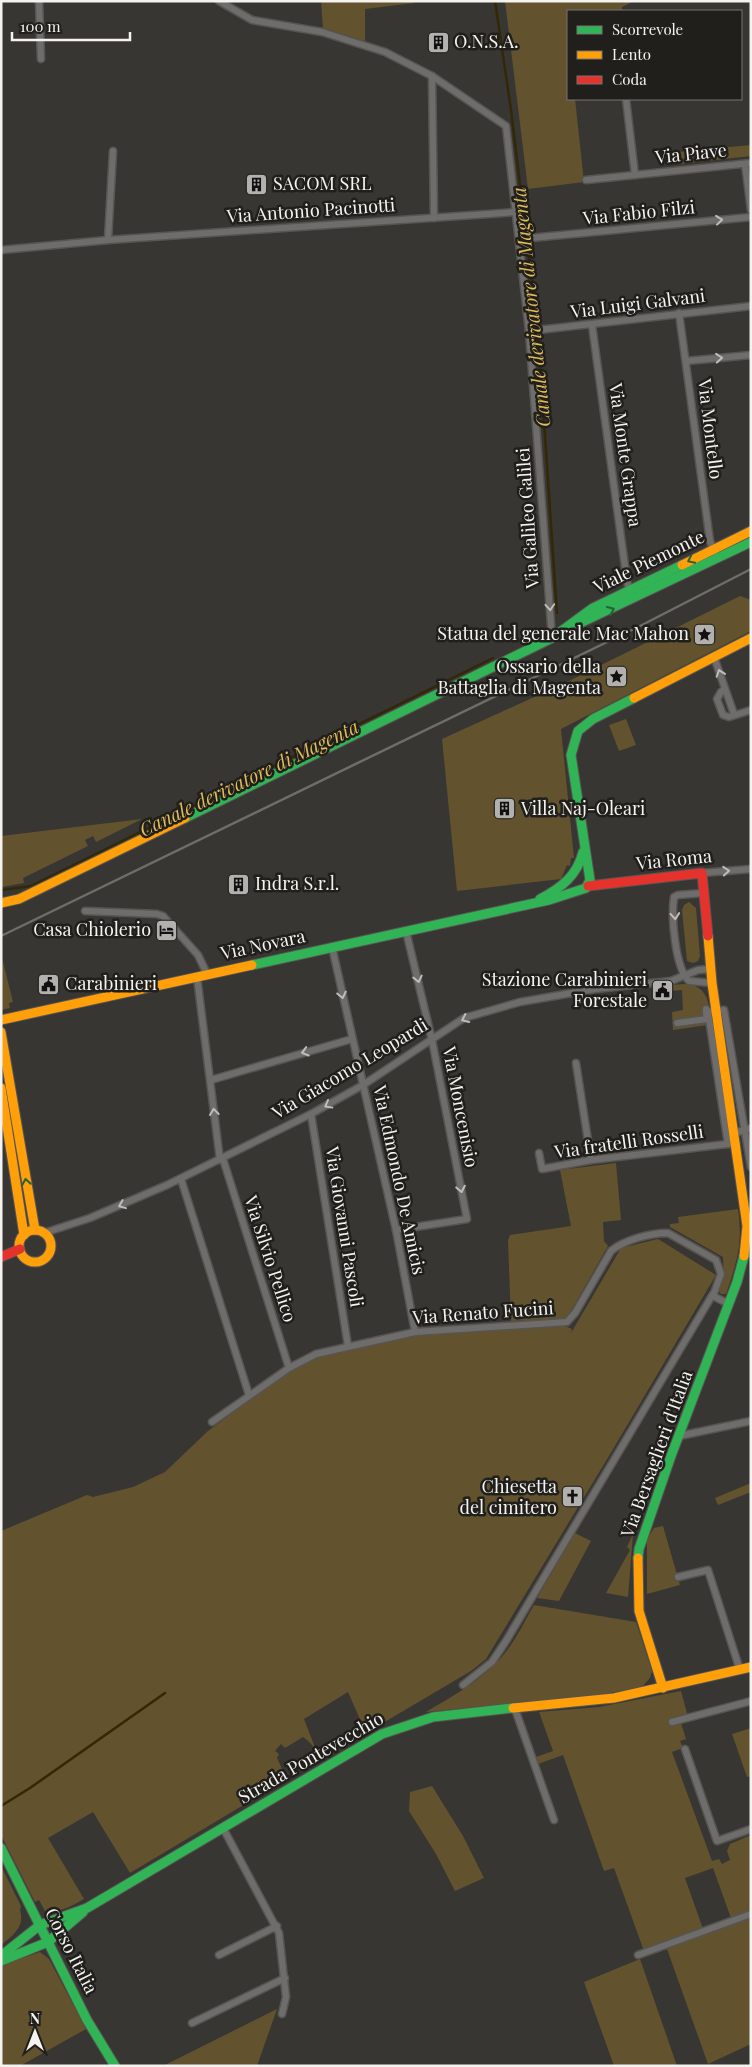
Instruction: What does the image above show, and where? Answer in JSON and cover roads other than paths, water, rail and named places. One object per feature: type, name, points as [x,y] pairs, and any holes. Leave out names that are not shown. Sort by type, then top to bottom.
[{"type":"street","points":[[39,1],[41,59]]},
{"type":"street","points":[[219,1],[246,18],[322,32],[354,41],[385,52],[432,76],[434,218]]},
{"type":"street","name":"Via Galileo Galilei","points":[[432,76],[506,126],[531,331],[552,638]]},
{"type":"street","name":"Via Piave","points":[[626,100],[635,175]]},
{"type":"street","points":[[108,240],[113,151]]},
{"type":"street","points":[[748,163],[751,210]]},
{"type":"street","name":"Via Piave","points":[[586,180],[748,163]]},
{"type":"street","name":"Via Antonio Pacinotti","points":[[1,250],[108,240],[516,212]]},
{"type":"street","name":"Via Fabio Filzi","points":[[521,239],[751,217]]},
{"type":"street","name":"Via Luigi Galvani","points":[[531,331],[751,306]]},
{"type":"street","name":"Via Montello","points":[[680,313],[713,550],[717,559]]},
{"type":"street","name":"Via Monte Grappa","points":[[592,325],[629,590],[634,600]]},
{"type":"street","points":[[686,361],[751,355]]},
{"type":"street","name":"Viale Piemonte","points":[[1,904],[19,900],[552,638],[593,608],[751,531]]},
{"type":"street","name":"Viale Piemonte","points":[[566,629],[634,600],[751,542]]},
{"type":"street","points":[[584,847],[582,862],[574,874],[572,882],[578,889],[583,889],[588,880],[584,847],[571,755],[578,731],[593,719],[751,638]]},
{"type":"street","points":[[714,657],[734,714]]},
{"type":"street","points":[[725,689],[720,692],[717,699],[723,715],[729,717],[751,710]]},
{"type":"street","name":"Via Roma","points":[[588,880],[600,884],[702,873],[751,870]]},
{"type":"street","points":[[574,874],[582,871],[588,880]]},
{"type":"street","name":"Via Bersaglieri d'Italia","points":[[663,1688],[639,1611],[638,1561],[644,1532],[737,1282],[747,1234],[733,1140],[731,1104],[709,1011],[712,983],[702,873]]},
{"type":"street","name":"Via Novara","points":[[532,904],[560,888],[574,874]]},
{"type":"street","name":"Via Novara","points":[[1,1020],[532,904],[566,895],[578,889]]},
{"type":"street","points":[[704,894],[678,895],[674,897],[678,961],[684,976],[689,981],[712,983]]},
{"type":"street","points":[[85,911],[157,914],[163,916],[198,955],[207,974]]},
{"type":"street","name":"Via Moncenisio","points":[[396,1230],[467,1219],[432,1040],[406,931]]},
{"type":"street","name":"Via Edmondo De Amicis","points":[[332,947],[396,1230],[415,1332]]},
{"type":"street","name":"Via Giacomo Leopardi","points":[[44,1233],[129,1202],[222,1160],[363,1084],[464,1018],[518,1003],[595,990],[671,981],[710,969]]},
{"type":"street","name":"Via Silvio Pellico","points":[[197,977],[222,1160],[289,1368]]},
{"type":"street","points":[[677,1023],[707,1020],[709,1011]]},
{"type":"street","points":[[1,1032],[24,1235],[20,1249],[26,1259],[34,1262],[42,1260],[48,1255],[51,1246],[44,1233],[35,1230],[24,1235]]},
{"type":"street","points":[[211,1080],[352,1039]]},
{"type":"street","points":[[576,1063],[590,1160]]},
{"type":"street","points":[[1,1088],[14,1135],[35,1230]]},
{"type":"street","points":[[731,1104],[748,1129],[751,1167]]},
{"type":"street","name":"Via Giovanni Pascoli","points":[[310,1114],[348,1346]]},
{"type":"street","name":"Via fratelli Rosselli","points":[[539,1153],[542,1169],[590,1160],[733,1140],[748,1129]]},
{"type":"street","points":[[181,1179],[249,1395]]},
{"type":"street","name":"Via Renato Fucini","points":[[212,1422],[289,1368],[316,1354],[415,1332],[500,1324],[563,1323],[575,1313],[613,1249],[639,1238],[663,1233],[671,1234],[718,1262],[721,1274],[713,1294],[506,1641],[492,1662],[463,1685]]},
{"type":"street","points":[[1,1257],[20,1249]]},
{"type":"street","points":[[713,1294],[716,1298],[729,1304]]},
{"type":"street","points":[[679,1436],[751,1421]]},
{"type":"street","points":[[678,1577],[708,1570],[740,1670]]},
{"type":"street","name":"Strada Pontevecchio","points":[[1,1956],[40,1925],[87,1908],[385,1732],[426,1718],[515,1708],[594,1702],[751,1667]]},
{"type":"street","points":[[672,1722],[751,1701]]},
{"type":"street","points":[[515,1708],[554,1820]]},
{"type":"street","points":[[684,1749],[717,1841],[751,1829]]},
{"type":"street","points":[[223,1828],[277,1926],[285,1978],[286,1997],[282,2014]]},
{"type":"street","name":"Corso Italia","points":[[1,1848],[87,2020],[115,2066]]},
{"type":"street","name":"Strada Pontevecchio","points":[[1,1961],[48,1942],[87,1908]]},
{"type":"street","points":[[638,1955],[751,1914]]},
{"type":"street","points":[[219,1955],[277,1926]]},
{"type":"street","points":[[192,2023],[285,1978]]},
{"type":"waterway","name":"Canale derivatore di Magenta","points":[[495,1],[511,110],[538,333],[557,613]]},
{"type":"waterway","name":"Canale derivatore di Magenta","points":[[2,890],[31,886],[493,658]]},
{"type":"waterway","points":[[1,1806],[30,1788],[165,1693]]},
{"type":"railway","points":[[1,936],[638,627],[751,569]]},
{"type":"place","name":"O.N.S.A.","points":[[438,42]]},
{"type":"place","name":"SACOM SRL","points":[[257,184]]},
{"type":"place","name":"Statua del generale Mac Mahon","points":[[705,634]]},
{"type":"place","name":"Ossario della Battaglia di Magenta","points":[[617,677]]},
{"type":"place","name":"Villa Naj-Oleari","points":[[505,809]]},
{"type":"place","name":"Indra S.r.l.","points":[[239,884]]},
{"type":"place","name":"Casa Chiolerio","points":[[167,930]]},
{"type":"place","name":"Carabinieri","points":[[49,984]]},
{"type":"place","name":"Stazione Carabinieri Forestale","points":[[663,990]]},
{"type":"place","name":"Chiesetta del cimitero","points":[[573,1497]]}]
